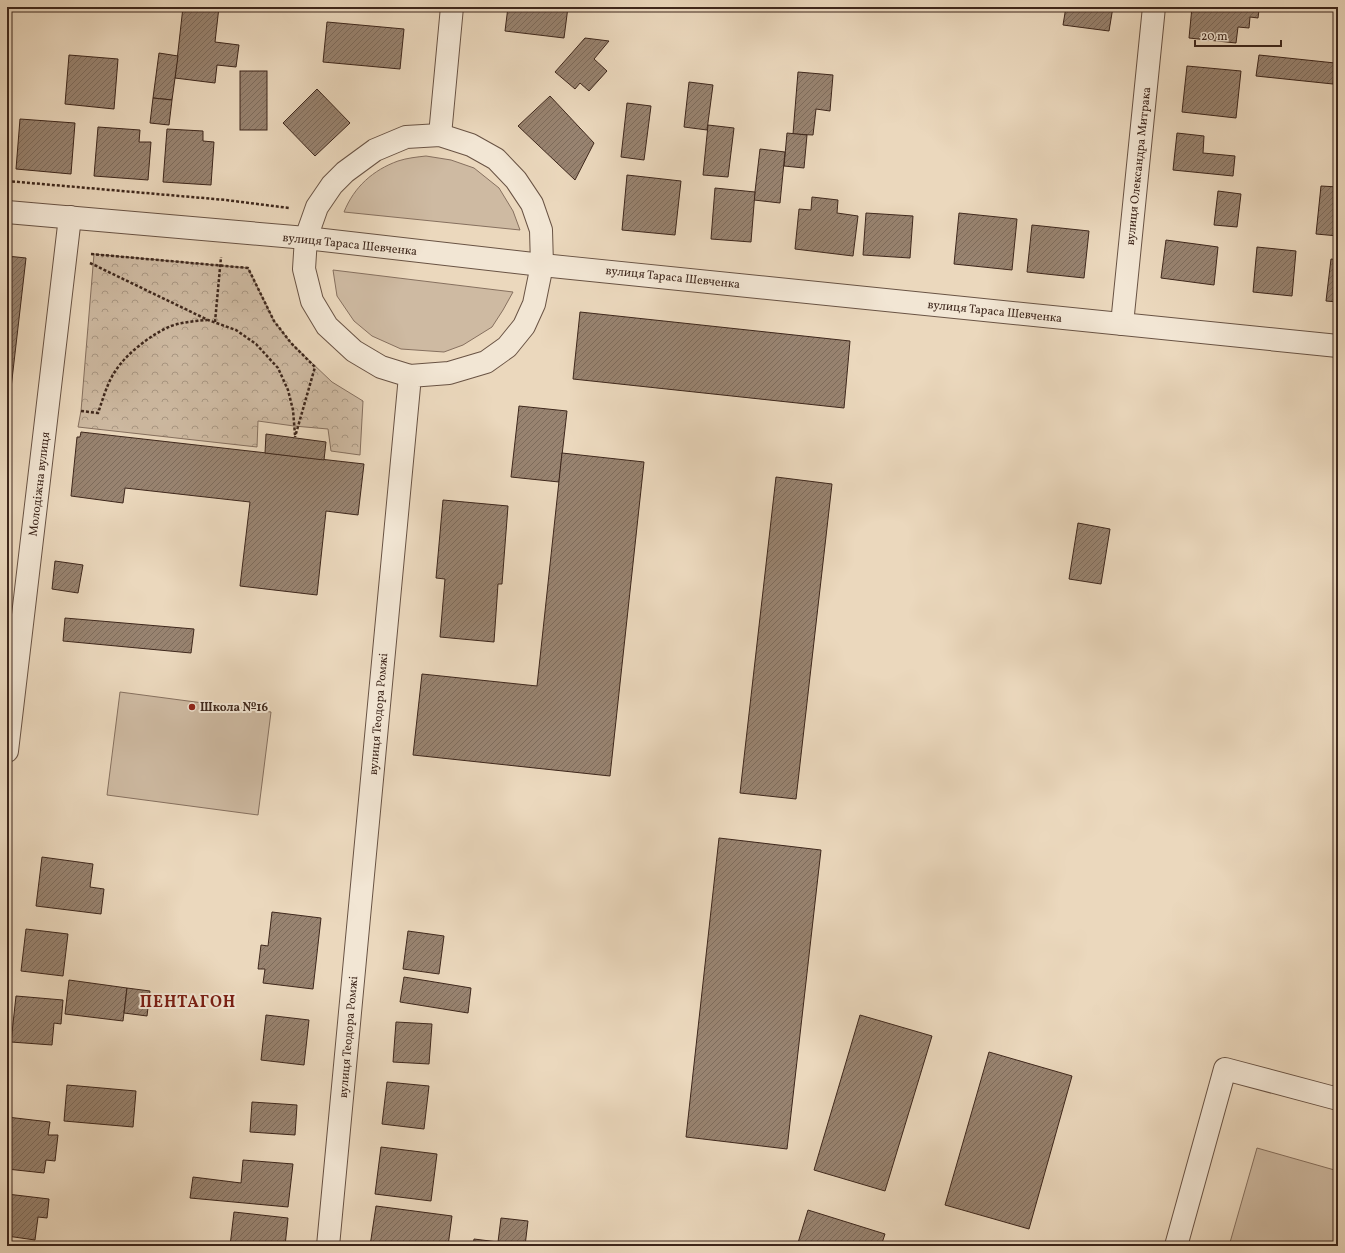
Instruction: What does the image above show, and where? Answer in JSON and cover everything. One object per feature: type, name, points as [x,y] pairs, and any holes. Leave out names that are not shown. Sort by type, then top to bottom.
[{"type":"street","points":[[440,135],[452,7]]},
{"type":"street","name":"вулиця Олександра Митрака","points":[[1122,324],[1154,7]]},
{"type":"street","points":[[440,135],[471,146],[496,159],[516,180],[532,204],[541,230],[542,265],[534,304],[524,326],[507,347],[486,362],[464,369],[449,373],[410,376],[381,367],[354,351],[327,326],[312,301],[304,270],[306,238],[317,207],[332,185],[345,172],[376,150],[406,138],[440,135]]},
{"type":"street","name":"вулиця Тараса Шевченка","points":[[7,212],[306,238],[542,265],[1338,346]]},
{"type":"street","name":"Молодіжна вулиця","points":[[7,751],[70,217]]},
{"type":"street","name":"вулиця Теодора Ромжі","points":[[328,1246],[410,376]]},
{"type":"street","points":[[1176,1246],[1225,1069],[1338,1099]]},
{"type":"path","points":[[7,181],[226,200],[295,208]]},
{"type":"path","points":[[215,322],[226,200]]},
{"type":"path","points":[[66,251],[248,268],[274,321],[291,343],[315,367],[295,438],[294,410],[288,390],[278,368],[256,344],[236,330],[208,320],[66,251]]},
{"type":"path","points":[[81,411],[98,413],[106,390],[116,370],[135,349],[150,338],[170,326],[191,321],[208,320]]},
{"type":"green space","points":[[426,156],[451,160],[474,168],[499,188],[513,211],[520,230],[344,212],[348,203],[359,187],[365,180],[380,169],[408,158]]},
{"type":"green space","points":[[94,254],[248,268],[274,321],[291,343],[332,382],[363,401],[360,455],[331,451],[328,429],[258,421],[257,447],[78,427],[81,411]]},
{"type":"green space","points":[[333,270],[513,292],[492,327],[463,345],[444,352],[401,349],[372,336],[354,321],[337,296]]},
{"type":"green space","points":[[120,692],[271,712],[258,815],[107,795]]},
{"type":"green space","points":[[1257,1148],[1338,1171],[1338,1246],[1229,1246]]},
{"type":"building","points":[[183,7],[219,7],[215,42],[239,45],[236,67],[217,65],[215,83],[175,78]]},
{"type":"building","points":[[508,7],[568,7],[564,38],[505,31]]},
{"type":"building","points":[[1066,7],[1113,7],[1109,31],[1063,25]]},
{"type":"building","points":[[1192,7],[1267,7],[1266,11],[1259,10],[1258,18],[1250,17],[1249,28],[1238,27],[1236,43],[1189,38]]},
{"type":"building","points":[[327,22],[404,29],[400,69],[323,62]]},
{"type":"building","points":[[585,38],[609,41],[594,59],[607,71],[589,91],[580,83],[575,89],[555,72]]},
{"type":"building","points":[[159,53],[178,56],[172,100],[153,98]]},
{"type":"building","points":[[69,55],[118,59],[114,109],[65,104]]},
{"type":"building","points":[[1259,55],[1335,63],[1333,84],[1256,76]]},
{"type":"building","points":[[1187,66],[1241,71],[1236,118],[1182,112]]},
{"type":"building","points":[[240,71],[267,71],[267,130],[240,130]]},
{"type":"building","points":[[798,72],[833,75],[830,111],[816,109],[813,135],[793,134]]},
{"type":"building","points":[[689,82],[713,85],[707,130],[684,127]]},
{"type":"building","points":[[317,89],[350,123],[315,156],[283,123]]},
{"type":"building","points":[[550,96],[594,143],[575,180],[518,126]]},
{"type":"building","points":[[153,98],[172,100],[169,125],[150,123]]},
{"type":"building","points":[[627,103],[651,106],[644,160],[621,157]]},
{"type":"building","points":[[20,119],[75,123],[71,174],[16,169]]},
{"type":"building","points":[[708,125],[734,128],[728,177],[703,175]]},
{"type":"building","points":[[98,127],[140,130],[139,142],[151,142],[148,180],[94,176]]},
{"type":"building","points":[[167,129],[203,131],[203,141],[214,142],[211,185],[163,182]]},
{"type":"building","points":[[787,133],[807,135],[804,168],[784,166]]},
{"type":"building","points":[[1177,133],[1204,136],[1203,153],[1235,156],[1233,176],[1173,170]]},
{"type":"building","points":[[760,149],[785,152],[780,203],[754,200]]},
{"type":"building","points":[[627,175],[681,181],[675,235],[622,230]]},
{"type":"building","points":[[1321,186],[1338,187],[1338,236],[1316,234]]},
{"type":"building","points":[[715,188],[755,192],[751,242],[711,239]]},
{"type":"building","points":[[1218,191],[1241,194],[1237,227],[1214,225]]},
{"type":"building","points":[[812,197],[838,200],[837,213],[858,216],[853,256],[795,249],[799,209],[811,210]]},
{"type":"building","points":[[866,213],[913,216],[910,258],[863,255]]},
{"type":"building","points":[[959,213],[1017,219],[1012,270],[954,264]]},
{"type":"building","points":[[1032,225],[1089,231],[1084,278],[1027,272]]},
{"type":"building","points":[[1166,240],[1218,247],[1214,285],[1161,278]]},
{"type":"building","points":[[1257,247],[1296,251],[1292,296],[1253,292]]},
{"type":"building","points":[[7,256],[26,258],[7,423]]},
{"type":"building","points":[[1331,259],[1338,260],[1338,302],[1326,301]]},
{"type":"building","points":[[580,312],[850,341],[844,408],[573,379]]},
{"type":"building","points":[[519,406],[567,411],[559,482],[511,477]]},
{"type":"building","points":[[81,432],[364,464],[358,515],[326,511],[317,595],[240,586],[250,502],[125,488],[123,503],[71,496],[77,437],[80,437]]},
{"type":"building","points":[[266,434],[326,442],[324,460],[265,453]]},
{"type":"building","points":[[562,453],[644,462],[610,776],[413,755],[422,674],[537,686]]},
{"type":"building","points":[[776,477],[832,484],[796,799],[740,793]]},
{"type":"building","points":[[443,500],[508,506],[502,584],[498,584],[494,642],[440,637],[445,579],[436,578]]},
{"type":"building","points":[[1078,523],[1110,529],[1101,584],[1069,579]]},
{"type":"building","points":[[55,561],[83,565],[78,593],[52,589]]},
{"type":"building","points":[[65,618],[194,629],[191,653],[63,641]]},
{"type":"building","points":[[719,838],[821,850],[787,1149],[686,1137]]},
{"type":"building","points":[[42,857],[93,864],[90,887],[104,889],[101,914],[36,906]]},
{"type":"building","points":[[272,912],[321,918],[313,989],[263,983],[265,969],[258,969],[261,945],[268,946]]},
{"type":"building","points":[[26,929],[68,934],[63,976],[21,971]]},
{"type":"building","points":[[408,931],[444,936],[439,974],[403,969]]},
{"type":"building","points":[[404,977],[471,988],[468,1013],[400,1002]]},
{"type":"building","points":[[69,980],[127,988],[123,1021],[65,1014]]},
{"type":"building","points":[[127,988],[150,991],[147,1016],[124,1013]]},
{"type":"building","points":[[16,996],[63,1000],[61,1024],[54,1023],[52,1045],[11,1042]]},
{"type":"building","points":[[266,1015],[309,1020],[304,1065],[261,1060]]},
{"type":"building","points":[[860,1015],[932,1036],[885,1191],[814,1170]]},
{"type":"building","points":[[396,1022],[432,1024],[429,1064],[393,1062]]},
{"type":"building","points":[[989,1052],[1072,1076],[1029,1229],[945,1205]]},
{"type":"building","points":[[387,1082],[429,1086],[424,1129],[382,1124]]},
{"type":"building","points":[[67,1085],[136,1091],[133,1127],[64,1121]]},
{"type":"building","points":[[252,1102],[297,1105],[295,1135],[250,1132]]},
{"type":"building","points":[[7,1117],[50,1122],[48,1135],[58,1135],[55,1161],[46,1160],[44,1173],[7,1169]]},
{"type":"building","points":[[381,1147],[437,1154],[431,1201],[375,1194]]},
{"type":"building","points":[[243,1160],[293,1164],[288,1207],[190,1198],[193,1177],[241,1183]]},
{"type":"building","points":[[7,1194],[49,1199],[47,1218],[38,1217],[35,1240],[7,1236]]},
{"type":"building","points":[[376,1206],[452,1216],[448,1246],[370,1246]]},
{"type":"building","points":[[808,1210],[885,1234],[881,1246],[797,1246]]},
{"type":"building","points":[[234,1212],[288,1218],[285,1246],[230,1246]]},
{"type":"building","points":[[501,1218],[528,1221],[525,1246],[473,1246],[474,1239],[498,1242]]},
{"type":"place","name":"Школа №16","points":[[192,707]]},
{"type":"district","name":"ПЕНТАГОН","points":[[188,1001]]}]
